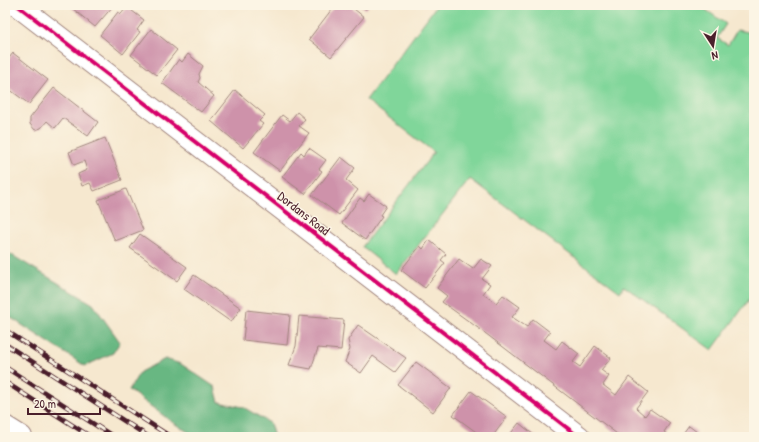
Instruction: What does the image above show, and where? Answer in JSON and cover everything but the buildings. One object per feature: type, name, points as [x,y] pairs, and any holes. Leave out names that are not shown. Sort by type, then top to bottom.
[{"type":"street","name":"Dordans Road","points":[[17,5],[579,437]]},
{"type":"street","points":[[5,427],[21,437]]},
{"type":"green space","points":[[437,5],[699,5],[726,24],[717,38],[728,45],[737,30],[748,32],[754,37],[754,103],[750,112],[754,115],[754,293],[712,350],[624,286],[620,292],[470,179],[396,274],[362,247],[434,152],[366,100]]},
{"type":"green space","points":[[5,251],[93,304],[120,342],[113,353],[85,366],[5,314]]},
{"type":"green space","points":[[165,359],[181,364],[215,387],[219,402],[243,407],[270,423],[274,437],[196,437],[172,422],[129,390],[140,372]]},
{"type":"railway","points":[[5,330],[171,437]]},
{"type":"railway","points":[[5,344],[149,437]]},
{"type":"railway","points":[[5,367],[114,437]]},
{"type":"railway","points":[[5,382],[91,437]]},
{"type":"cycle path","points":[[17,5],[579,437]]}]
